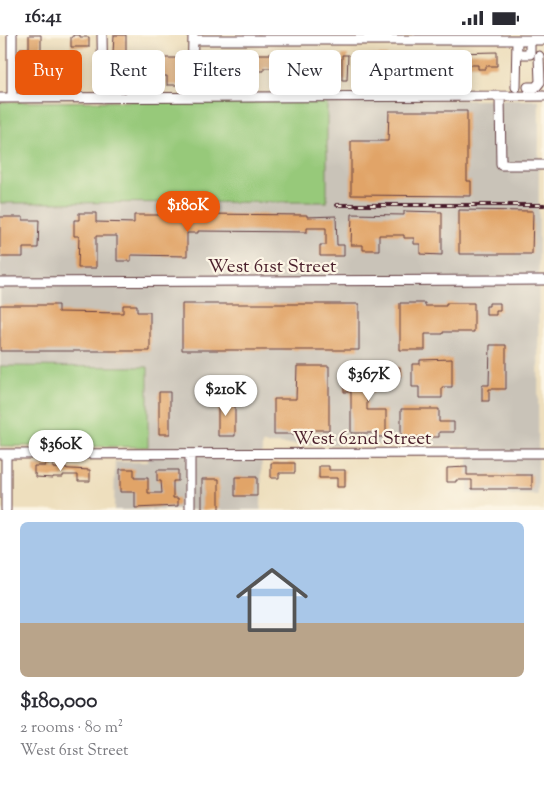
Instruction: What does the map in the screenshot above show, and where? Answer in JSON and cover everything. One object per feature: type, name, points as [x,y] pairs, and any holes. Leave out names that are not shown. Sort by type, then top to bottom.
[{"type":"street","points":[[12,35],[12,98]]},
{"type":"street","points":[[102,35],[103,98]]},
{"type":"street","points":[[192,97],[193,37],[544,40]]},
{"type":"street","points":[[516,91],[517,40]]},
{"type":"street","points":[[530,40],[530,54]]},
{"type":"street","points":[[516,54],[542,56],[540,82],[536,87],[528,91]]},
{"type":"street","points":[[0,98],[500,96],[516,91],[528,91],[544,96]]},
{"type":"street","points":[[500,96],[501,165],[544,165]]},
{"type":"street","name":"West 61st Street","points":[[0,282],[544,280]]},
{"type":"street","name":"West 62nd Street","points":[[3,454],[544,453]]},
{"type":"street","points":[[3,454],[6,510]]},
{"type":"street","points":[[190,454],[190,510]]},
{"type":"shaded area","points":[[327,100],[539,100],[538,495],[468,494],[468,446],[262,444],[261,510],[114,510],[115,462],[148,462],[148,367],[0,366],[0,203],[327,202]]},
{"type":"green space","points":[[327,100],[327,202],[0,203],[0,102]]},
{"type":"green space","points":[[0,366],[148,367],[148,447],[0,446]]},
{"type":"building","points":[[29,35],[41,35],[41,50],[20,50],[20,48],[29,48]]},
{"type":"building","points":[[73,35],[89,37],[89,47],[71,47],[71,37]]},
{"type":"building","points":[[114,35],[126,35],[126,50],[113,50]]},
{"type":"building","points":[[497,52],[497,66],[486,66],[486,69],[478,69],[478,65],[472,65],[472,53]]},
{"type":"building","points":[[259,54],[269,54],[269,68],[264,68],[264,71],[259,71]]},
{"type":"building","points":[[342,55],[348,55],[347,80],[342,80]]},
{"type":"building","points":[[165,58],[175,58],[175,85],[167,85],[167,76],[165,76]]},
{"type":"building","points":[[389,111],[467,111],[467,181],[471,181],[471,196],[351,195],[351,141],[388,141]]},
{"type":"building","points":[[459,210],[533,211],[532,254],[459,254]]},
{"type":"building","points":[[404,211],[442,212],[442,255],[420,254],[420,244],[414,244],[414,238],[404,238],[404,235],[379,235],[379,250],[363,250],[363,245],[351,245],[352,214],[404,215]]},
{"type":"building","points":[[79,213],[96,213],[96,222],[134,223],[134,215],[187,215],[187,220],[202,220],[202,214],[336,216],[337,245],[344,245],[344,256],[320,256],[320,245],[326,245],[326,228],[307,228],[307,232],[198,231],[198,233],[187,233],[187,256],[131,255],[131,261],[117,261],[117,236],[96,236],[96,268],[78,268],[79,236],[74,236],[74,220],[79,220]]},
{"type":"building","points":[[0,217],[23,217],[23,220],[39,220],[38,248],[23,248],[23,257],[0,257]]},
{"type":"building","points":[[400,303],[425,303],[425,306],[446,306],[446,303],[474,303],[474,332],[425,334],[425,350],[400,350]]},
{"type":"building","points":[[489,303],[500,303],[500,311],[496,311],[496,315],[486,315],[486,306],[489,306]]},
{"type":"building","points":[[182,304],[359,304],[359,350],[182,350]]},
{"type":"building","points":[[0,305],[58,305],[58,312],[123,313],[123,305],[137,305],[137,312],[150,312],[150,351],[0,351]]},
{"type":"building","points":[[490,345],[506,345],[506,389],[489,389],[489,401],[482,401],[482,385],[489,385]]},
{"type":"building","points":[[452,359],[452,387],[442,387],[442,398],[419,398],[419,387],[412,387],[412,364],[420,364],[420,360]]},
{"type":"building","points":[[297,366],[329,366],[329,430],[296,430],[296,434],[274,434],[274,399],[296,399]]},
{"type":"building","points":[[362,367],[400,367],[400,378],[374,378],[374,392],[367,392],[367,410],[386,410],[386,437],[375,437],[375,433],[351,433],[351,392],[344,392],[344,384],[362,384]]},
{"type":"building","points":[[159,392],[170,392],[170,434],[159,434]]},
{"type":"building","points":[[218,397],[235,397],[235,436],[218,436]]},
{"type":"building","points":[[401,409],[439,409],[439,422],[454,422],[454,432],[439,432],[439,437],[401,437]]},
{"type":"building","points":[[45,463],[53,463],[53,468],[90,470],[90,481],[78,481],[78,475],[63,475],[63,477],[53,478],[36,477],[34,466],[45,466]]},
{"type":"building","points":[[271,463],[295,463],[295,473],[279,473],[279,478],[271,478]]},
{"type":"building","points":[[319,466],[329,466],[329,470],[345,470],[345,487],[337,487],[337,478],[319,478]]},
{"type":"building","points":[[467,467],[467,475],[532,475],[532,489],[472,489],[472,480],[447,482],[447,468]]},
{"type":"building","points":[[120,469],[134,469],[134,478],[148,478],[148,493],[162,493],[161,481],[157,481],[157,470],[178,470],[178,481],[173,481],[173,498],[178,498],[178,506],[135,508],[135,492],[120,492]]},
{"type":"building","points":[[235,477],[257,477],[257,496],[235,496]]},
{"type":"building","points":[[202,479],[219,479],[219,510],[202,510]]},
{"type":"railway","points":[[337,205],[544,205]]}]
